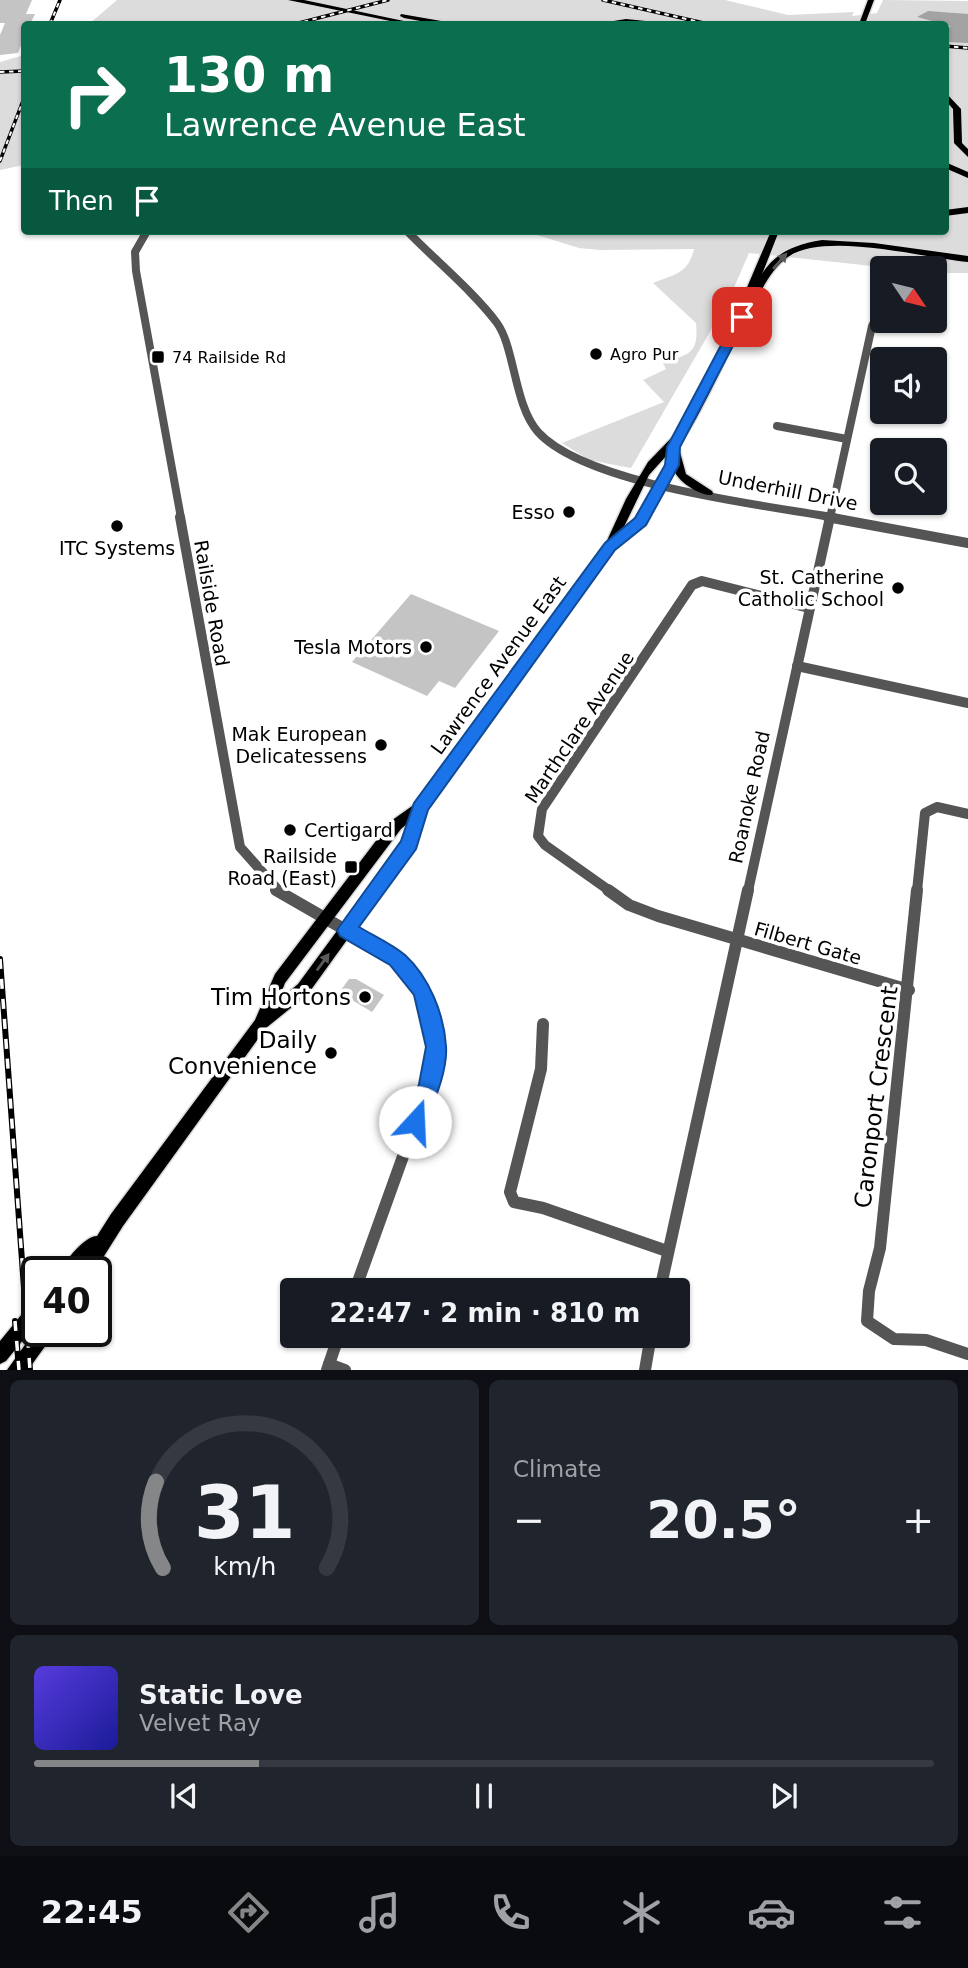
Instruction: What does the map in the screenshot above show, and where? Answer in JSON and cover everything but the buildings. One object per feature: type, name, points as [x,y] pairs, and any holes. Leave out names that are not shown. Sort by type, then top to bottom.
[{"type":"highway","points":[[292,0],[399,21]]},
{"type":"highway","points":[[328,0],[432,21]]},
{"type":"highway","points":[[949,100],[957,109],[958,143],[968,154]]},
{"type":"highway","points":[[949,157],[968,163]]},
{"type":"highway","points":[[949,166],[968,173]]},
{"type":"highway","points":[[949,212],[968,210]]},
{"type":"highway","points":[[742,317],[784,255],[809,245],[853,243],[968,259]]},
{"type":"main road","points":[[863,21],[871,0]]},
{"type":"main road","name":"Lawrence Avenue East","points":[[610,546],[641,521],[672,465],[674,447],[742,317],[773,235]]},
{"type":"main road","points":[[674,447],[681,476],[708,493]]},
{"type":"main road","name":"Lawrence Avenue East","points":[[94,1256],[117,1220],[260,1025],[280,979],[396,825],[420,808],[610,546],[622,517],[658,457],[674,447]]},
{"type":"main road","name":"Lawrence Avenue East","points":[[260,1025],[303,989],[409,844],[420,808]]},
{"type":"main road","name":"Lawrence Avenue East","points":[[84,1256],[117,1220]]},
{"type":"main road","points":[[0,1355],[21,1329]]},
{"type":"main road","points":[[16,1370],[34,1347]]},
{"type":"street","name":"Railside Road","points":[[145,235],[135,252],[136,271],[235,830],[243,853],[260,875],[284,895],[396,959],[414,976],[432,1020],[436,1047],[429,1084],[359,1278]]},
{"type":"street","points":[[411,235],[498,324],[525,409],[536,430],[551,444],[585,464],[642,481]]},
{"type":"street","name":"Roanoke Road","points":[[662,1278],[870,333]]},
{"type":"street","points":[[778,426],[847,439]]},
{"type":"street","name":"Underhill Drive","points":[[642,481],[968,543]]},
{"type":"street","name":"Marthclare Avenue","points":[[737,940],[629,905],[545,845],[538,836],[538,818],[692,585],[702,581],[809,608]]},
{"type":"street","points":[[797,666],[968,703]]},
{"type":"street","name":"Caronport Crescent","points":[[968,814],[942,807],[925,813],[909,990],[880,1248],[867,1299],[867,1321],[894,1339],[926,1340],[968,1354]]},
{"type":"street","name":"Filbert Gate","points":[[737,940],[909,990]]},
{"type":"street","points":[[543,1024],[541,1069],[533,1107],[512,1175],[510,1192],[514,1202],[543,1208],[667,1251]]},
{"type":"street","points":[[335,1348],[328,1367],[345,1370]]},
{"type":"street","points":[[645,1370],[649,1348]]},
{"type":"shaded area","points":[[117,0],[725,0],[788,15],[854,12],[852,16],[877,13],[883,0],[968,1],[968,273],[947,273],[947,256],[870,256],[870,266],[749,253],[729,299],[631,468],[589,460],[562,443],[664,402],[643,380],[666,369],[663,363],[686,355],[694,347],[697,333],[696,323],[653,283],[684,268],[694,249],[600,250],[579,248],[537,235],[949,235],[949,21],[92,21]]},
{"type":"shaded area","points":[[928,11],[968,14],[968,43],[949,42],[949,21],[917,17]]},
{"type":"shaded area","points":[[21,56],[21,166],[0,170],[0,62]]},
{"type":"railway","points":[[51,21],[60,0]]},
{"type":"railway","points":[[307,21],[388,0]]},
{"type":"railway","points":[[603,0],[695,21]]},
{"type":"railway","points":[[949,46],[968,48]]},
{"type":"railway","points":[[0,72],[21,71]]},
{"type":"railway","points":[[0,161],[21,106]]},
{"type":"railway","points":[[0,959],[30,1370]]},
{"type":"railway","points":[[15,1321],[19,1370]]},
{"type":"place","name":"Agro Pur","points":[[596,354]]},
{"type":"place","name":"74 Railside Rd","points":[[158,357]]},
{"type":"place","name":"Esso","points":[[569,512]]},
{"type":"place","name":"ITC Systems","points":[[117,526]]},
{"type":"place","name":"St. Catherine Catholic School","points":[[898,588]]},
{"type":"place","name":"Tesla Motors","points":[[426,647]]},
{"type":"place","name":"Mak European Delicatessens","points":[[381,745]]},
{"type":"place","name":"Certigard","points":[[290,830]]},
{"type":"place","name":"Railside Road (East)","points":[[351,867]]},
{"type":"place","name":"Tim Hortons","points":[[365,997]]},
{"type":"place","name":"Daily Convenience","points":[[331,1053]]},
{"type":"route","points":[[415,1122],[429,1084],[436,1047],[432,1020],[423,993],[405,966],[346,930],[409,844],[420,808],[610,546],[641,521],[672,465],[674,447],[742,317]]}]
